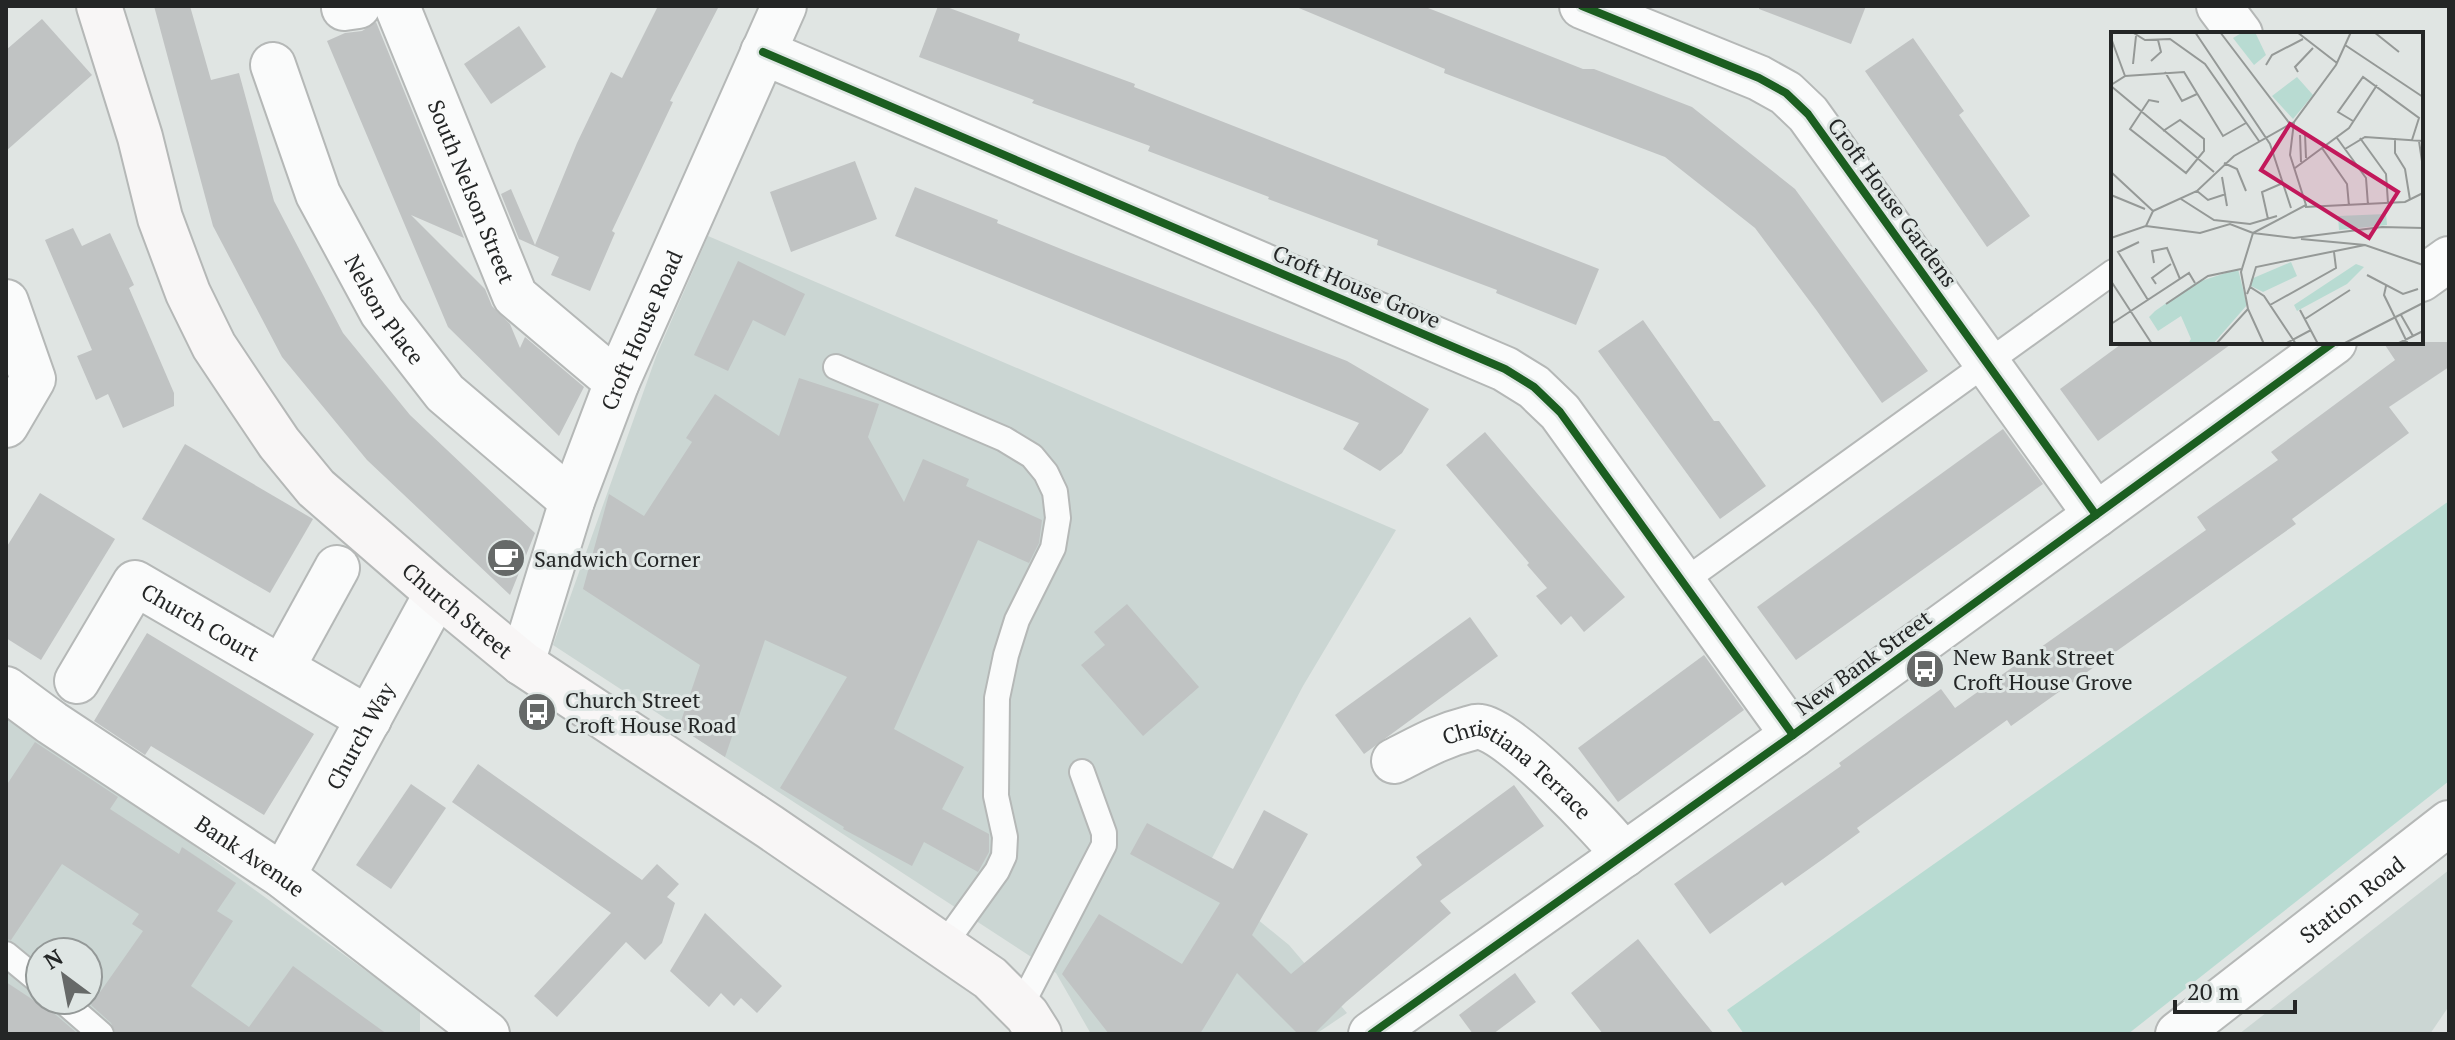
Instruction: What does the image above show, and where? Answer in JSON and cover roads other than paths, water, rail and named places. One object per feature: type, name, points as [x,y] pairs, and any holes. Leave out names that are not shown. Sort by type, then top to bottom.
[{"type":"main road","name":"Church Street","points":[[99,6],[140,137],[160,218],[188,293],[214,346],[279,443],[316,488],[522,663],[757,818],[990,978],[1030,1021]]},
{"type":"street","name":"South Nelson Street","points":[[397,6],[515,296],[617,382]]},
{"type":"street","name":"Croft House Road","points":[[522,663],[572,501],[617,382],[784,6]]},
{"type":"street","name":"Croft House Gardens","points":[[1582,6],[1759,78],[1786,93],[1808,114],[2096,515]]},
{"type":"street","points":[[2219,6],[2238,32]]},
{"type":"street","name":"Croft House Grove","points":[[763,52],[1505,369],[1534,387],[1560,412],[1793,735]]},
{"type":"street","name":"Nelson Place","points":[[273,65],[318,194],[382,312],[445,393],[572,501]]},
{"type":"street","points":[[2423,278],[2449,259]]},
{"type":"street","points":[[6,302],[33,379],[6,425]]},
{"type":"street","name":"New Bank Street","points":[[1371,1034],[1793,735],[2331,344]]},
{"type":"street","name":"Church Court","points":[[282,668],[337,568]]},
{"type":"street","name":"Church Court","points":[[77,681],[135,583],[369,719]]},
{"type":"street","name":"Church Way","points":[[283,876],[437,593]]},
{"type":"street","name":"Bank Avenue","points":[[6,689],[52,723],[283,876],[476,1031]]},
{"type":"street","name":"Christiana Terrace","points":[[1394,761],[1444,735],[1480,726],[1503,737],[1537,765],[1605,830],[1624,855]]},
{"type":"street","name":"Station Road","points":[[2178,1034],[2449,823]]},
{"type":"lane","points":[[1683,582],[2111,273]]},
{"type":"lane","points":[[836,367],[1004,439],[1032,456],[1046,473],[1055,492],[1058,518],[1053,548],[1017,620],[997,698],[996,796],[1005,837],[1004,856],[997,871],[943,946]]},
{"type":"lane","points":[[1030,1021],[1104,845],[1104,833],[1082,772]]},
{"type":"lane","points":[[6,954],[24,969]]},
{"type":"lane","points":[[80,1016],[101,1034]]},
{"type":"place","name":"Sandwich Corner","points":[[506,558]]},
{"type":"place","name":"New Bank Street Croft House Grove","points":[[1925,669]]},
{"type":"place","name":"Church Street Croft House Road","points":[[537,712]]}]
